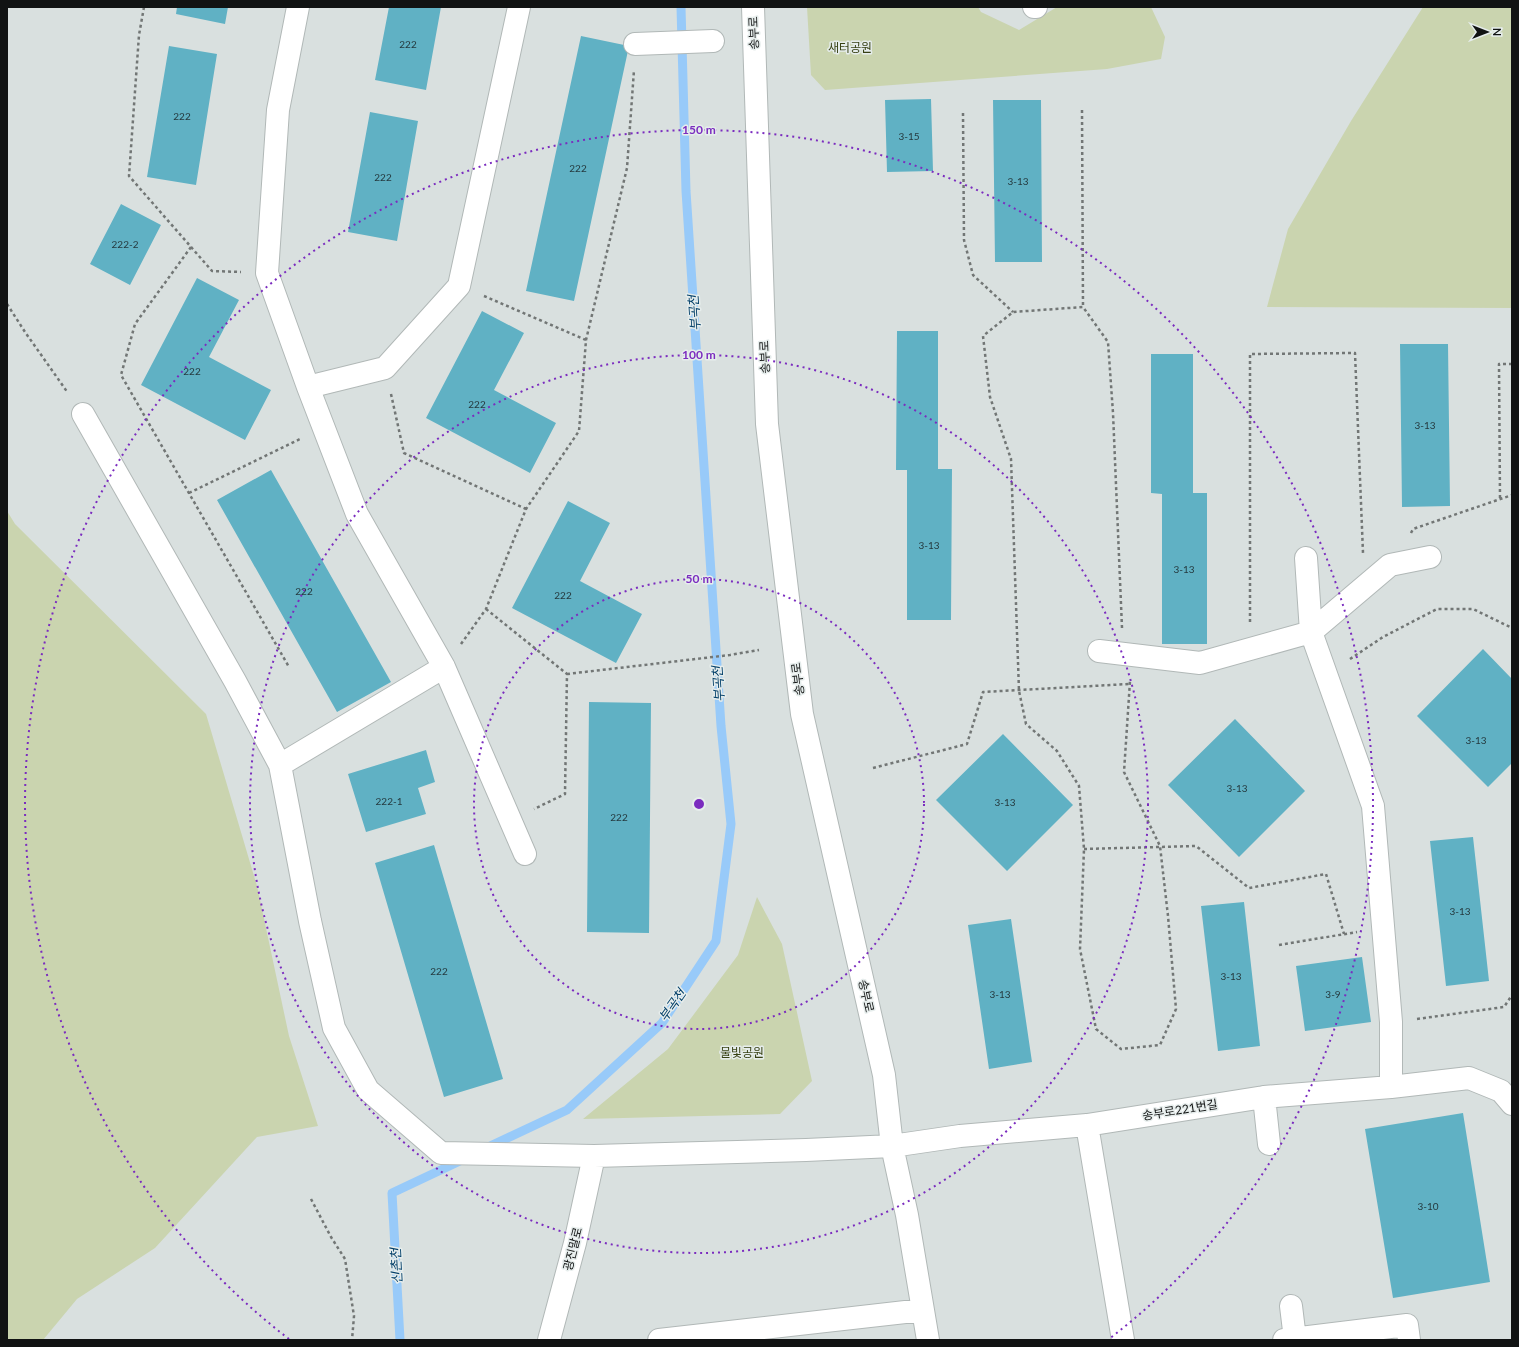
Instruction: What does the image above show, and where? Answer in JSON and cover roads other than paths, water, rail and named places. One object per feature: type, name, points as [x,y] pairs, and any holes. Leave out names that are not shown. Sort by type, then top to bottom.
[{"type":"street","points":[[298,7],[278,110],[267,273],[308,387],[357,514],[444,667],[525,854]]},
{"type":"street","points":[[308,387],[385,368],[459,286],[519,7]]},
{"type":"street","name":"송부로","points":[[753,7],[768,432],[802,714],[884,1075],[892,1146],[907,1214],[928,1340]]},
{"type":"street","points":[[635,44],[712,41]]},
{"type":"street","points":[[83,414],[235,680],[280,765],[444,667]]},
{"type":"street","points":[[1099,651],[1200,663],[1311,632],[1390,565],[1430,557]]},
{"type":"street","points":[[1306,558],[1311,632],[1373,806],[1391,1022],[1391,1087]]},
{"type":"street","name":"송부로221번길","points":[[280,765],[310,921],[334,1028],[368,1090],[441,1153],[594,1156],[892,1146],[960,1136],[1087,1125],[1264,1097],[1391,1087],[1469,1078],[1501,1092],[1512,1104]]},
{"type":"street","points":[[1264,1097],[1269,1144]]},
{"type":"street","points":[[1087,1125],[1123,1340]]},
{"type":"street","name":"광진말로","points":[[549,1340],[575,1243],[594,1156]]},
{"type":"street","points":[[1291,1306],[1290,1339],[1407,1325],[1409,1340]]},
{"type":"street","points":[[659,1340],[732,1336],[923,1310]]},
{"type":"waterway","name":"부곡천","points":[[486,1148],[567,1110],[662,1023],[716,941],[731,824],[721,726],[686,191],[681,7]]},
{"type":"waterway","name":"신촌천","points":[[400,1340],[392,1193],[462,1160]]},
{"type":"park label","name":"새터공원","points":[[850,48]]},
{"type":"park label","name":"물빛공원","points":[[742,1053]]}]
